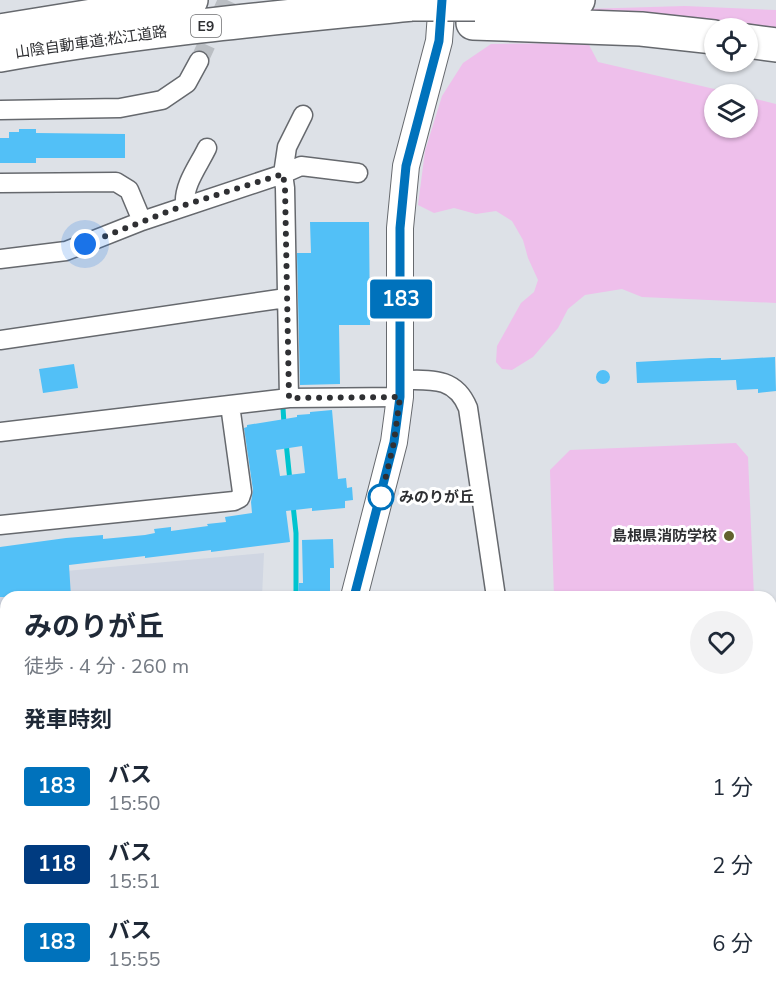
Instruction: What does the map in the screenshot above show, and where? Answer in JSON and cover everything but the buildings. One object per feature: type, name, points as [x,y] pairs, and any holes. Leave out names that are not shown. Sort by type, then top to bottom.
[{"type":"highway","points":[[0,19],[99,0]]},
{"type":"highway","name":"山陰自動車道;松江道路","points":[[0,31],[191,0]]},
{"type":"highway","points":[[474,14],[578,0]]},
{"type":"highway","name":"山陰自動車道;松江道路","points":[[0,56],[52,46],[262,19],[307,26],[423,9],[474,14]]},
{"type":"highway","points":[[474,14],[704,36]]},
{"type":"highway","points":[[758,43],[776,45]]},
{"type":"main road","points":[[356,591],[394,442],[401,388],[400,228],[406,166],[439,41],[423,9]]},
{"type":"street","points":[[0,110],[120,108],[162,100],[187,83],[199,61]]},
{"type":"street","points":[[289,398],[283,174],[287,147],[303,115]]},
{"type":"street","points":[[185,205],[185,195],[189,184],[207,147]]},
{"type":"street","points":[[0,259],[66,251],[185,205],[283,174],[301,166],[358,173]]},
{"type":"street","points":[[0,183],[116,182],[129,190],[142,221]]},
{"type":"street","points":[[0,340],[286,298]]},
{"type":"street","points":[[0,432],[289,398],[401,388],[435,381],[445,383],[453,387],[464,398],[468,408],[495,591]]},
{"type":"street","points":[[0,525],[234,501],[240,498],[242,492],[230,405]]},
{"type":"shaded area","points":[[685,6],[776,10],[776,37],[758,31],[758,18],[704,18],[704,27],[517,11]]},
{"type":"shaded area","points":[[588,43],[598,62],[704,87],[704,138],[758,138],[758,100],[776,104],[776,303],[642,297],[622,289],[585,295],[568,309],[558,328],[533,357],[512,370],[502,369],[496,362],[497,346],[521,303],[534,292],[538,280],[523,240],[512,221],[496,211],[476,214],[454,208],[434,213],[418,205],[425,151],[442,96],[463,63],[491,44]]},
{"type":"shaded area","points":[[736,443],[748,457],[754,591],[554,591],[550,470],[570,450]]},
{"type":"shaded area","points":[[264,553],[262,591],[0,591],[0,577]]},
{"type":"waterway","points":[[283,408],[284,424]]},
{"type":"waterway","points":[[286,442],[290,481]]},
{"type":"waterway","points":[[293,505],[296,533],[296,591]]},
{"type":"tunnel","points":[[199,61],[227,0]]},
{"type":"bus line","name":"183","points":[[356,591],[394,442],[400,397],[400,228],[406,166],[439,41],[442,0]]},
{"type":"place","name":"みのりが丘","points":[[381,497]]},
{"type":"place","name":"島根県消防学校","points":[[729,536]]},
{"type":"route","points":[[85,244],[185,205],[283,174],[289,398],[400,397],[394,442],[380,502],[381,497]]}]
